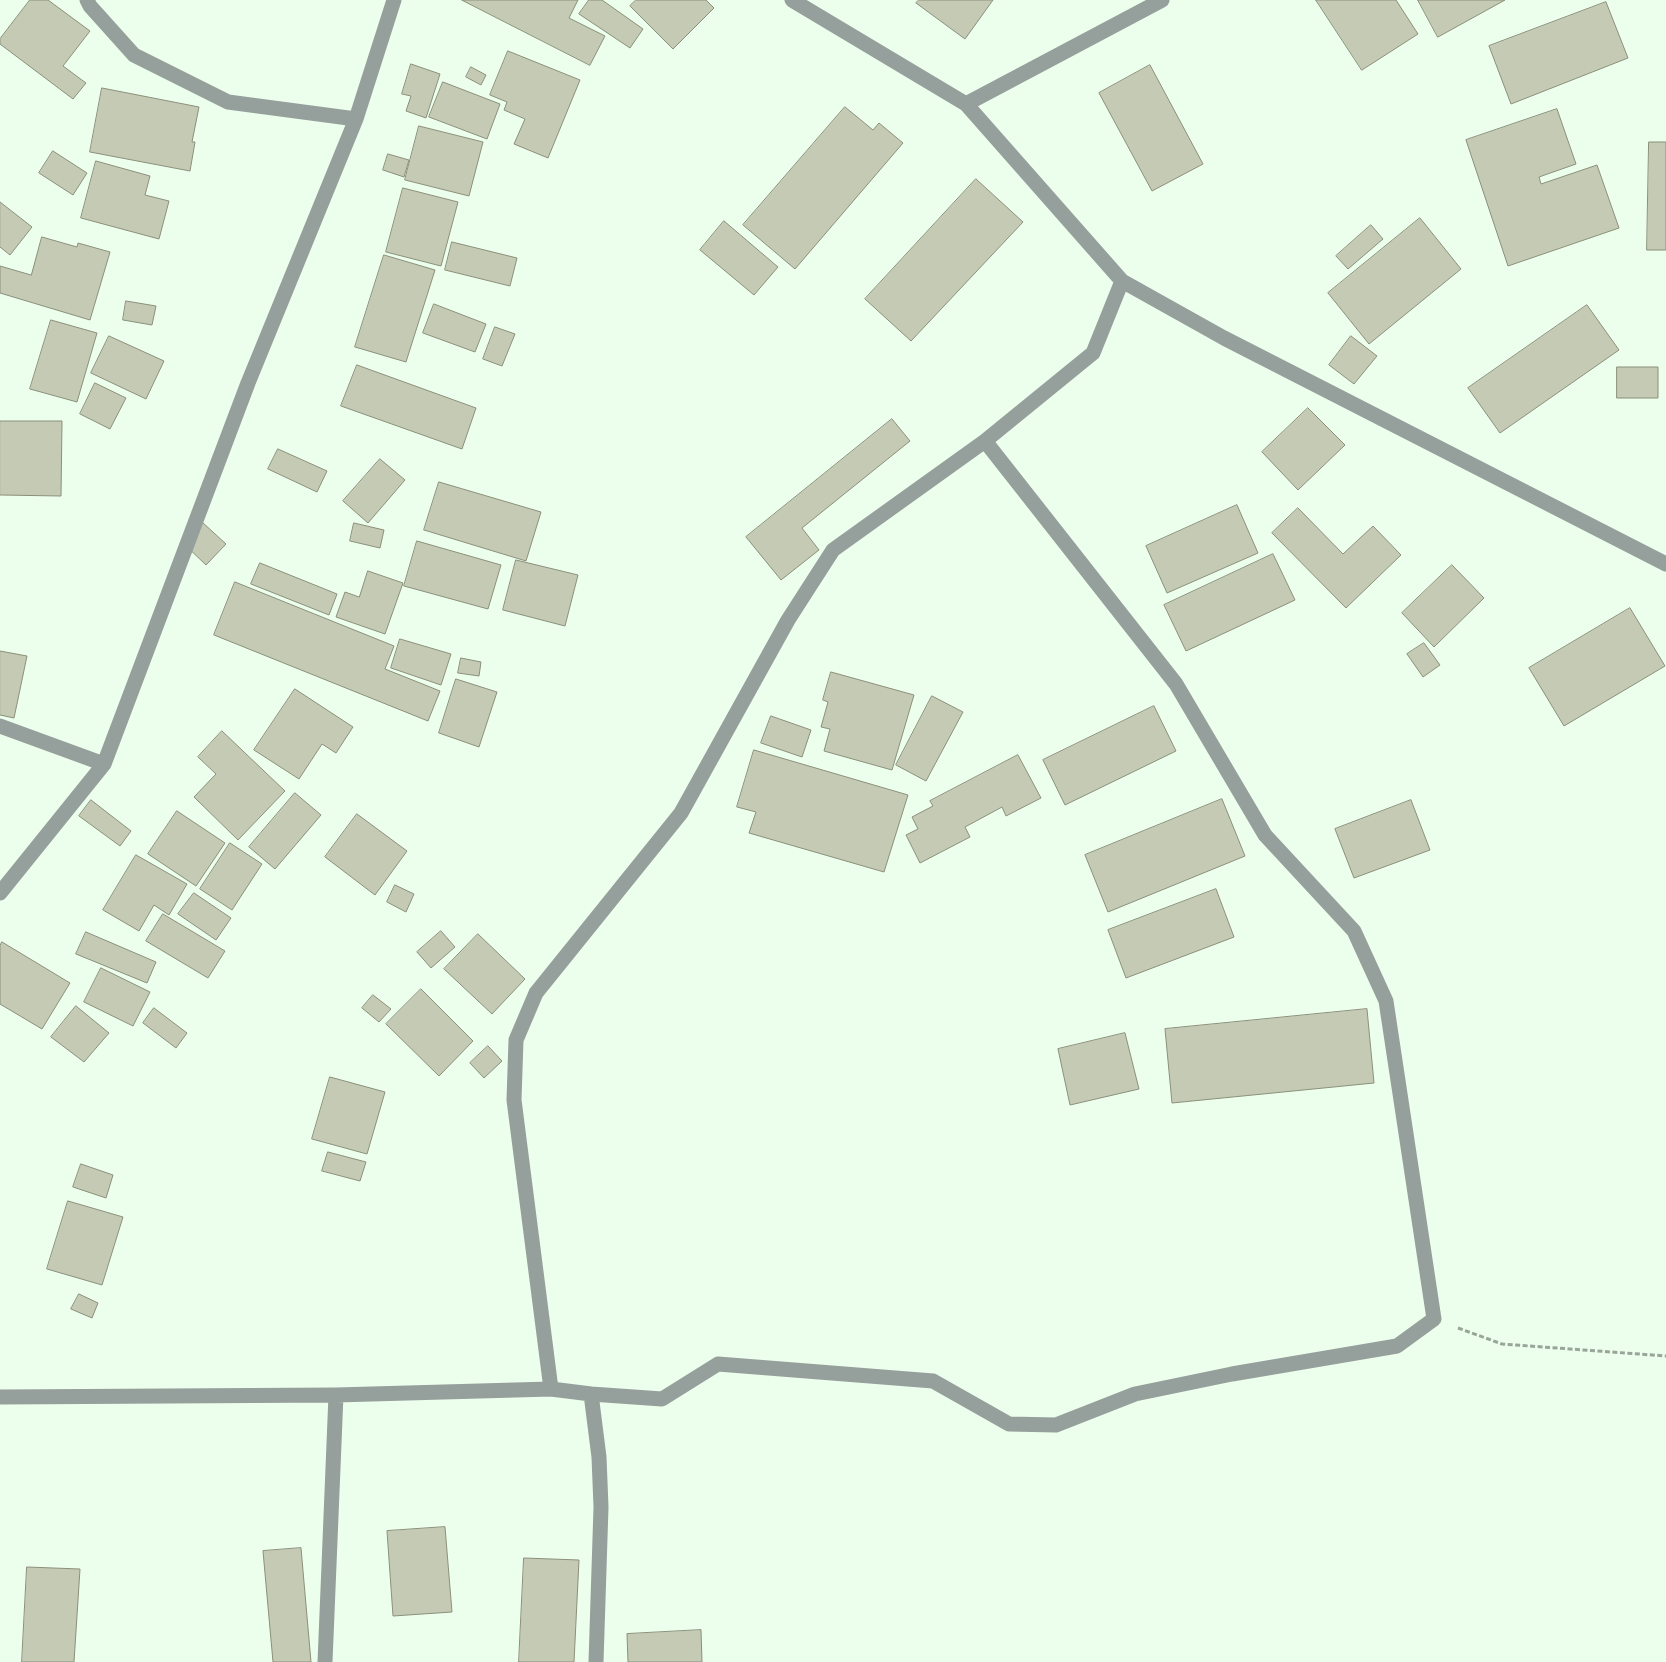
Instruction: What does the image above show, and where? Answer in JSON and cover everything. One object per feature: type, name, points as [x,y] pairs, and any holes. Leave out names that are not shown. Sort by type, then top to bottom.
[{"type":"street","points":[[87,0],[90,6],[134,55],[228,102],[356,119]]},
{"type":"street","points":[[0,892],[104,764],[248,383],[356,119],[394,0]]},
{"type":"street","points":[[792,0],[966,104],[1122,281],[1224,338],[1666,564]]},
{"type":"street","points":[[966,104],[1162,0]]},
{"type":"street","points":[[551,1389],[514,1100],[516,1040],[536,993],[681,813],[788,620],[833,550],[985,441],[1093,353],[1122,281]]},
{"type":"street","points":[[0,1397],[336,1395],[551,1389],[662,1399],[718,1364],[933,1381],[1010,1424],[1056,1425],[1135,1394],[1232,1374],[1397,1346],[1434,1319],[1386,1001],[1354,931],[1265,835],[1176,684],[985,441]]},
{"type":"street","points":[[0,726],[104,764]]},
{"type":"street","points":[[591,1394],[599,1458],[601,1507],[596,1662]]},
{"type":"street","points":[[325,1662],[336,1395]]},
{"type":"path","points":[[1434,1319],[1502,1344],[1666,1356]]},
{"type":"building","points":[[30,0],[48,0],[90,31],[63,66],[86,83],[73,99],[0,44],[0,39]]},
{"type":"building","points":[[462,0],[578,0],[569,18],[605,36],[590,65]]},
{"type":"building","points":[[589,0],[602,0],[643,29],[630,48],[579,14]]},
{"type":"building","points":[[636,0],[706,0],[714,8],[673,49],[630,6]]},
{"type":"building","points":[[919,0],[993,0],[965,39],[916,3]]},
{"type":"building","points":[[1316,0],[1396,0],[1418,34],[1362,70]]},
{"type":"building","points":[[1418,0],[1505,0],[1438,37]]},
{"type":"building","points":[[1606,2],[1628,58],[1511,104],[1489,46]]},
{"type":"building","points":[[508,51],[580,80],[548,158],[514,144],[525,119],[504,110],[507,102],[490,95]]},
{"type":"building","points":[[411,64],[440,74],[426,118],[406,111],[411,96],[402,94]]},
{"type":"building","points":[[1150,65],[1203,164],[1152,191],[1099,93]]},
{"type":"building","points":[[471,67],[486,75],[481,85],[466,77]]},
{"type":"building","points":[[443,82],[500,104],[487,139],[429,117]]},
{"type":"building","points":[[102,88],[199,107],[192,142],[195,142],[190,171],[90,152]]},
{"type":"building","points":[[845,107],[873,130],[879,123],[903,143],[795,269],[743,225]]},
{"type":"building","points":[[1557,109],[1576,164],[1539,177],[1541,184],[1597,165],[1619,228],[1508,266],[1466,140]]},
{"type":"building","points":[[419,126],[483,142],[469,196],[405,180]]},
{"type":"building","points":[[1649,142],[1666,142],[1666,250],[1647,250]]},
{"type":"building","points":[[53,151],[87,173],[73,195],[39,173]]},
{"type":"building","points":[[388,154],[409,160],[404,177],[383,170]]},
{"type":"building","points":[[96,161],[150,176],[145,195],[169,201],[159,239],[81,218]]},
{"type":"building","points":[[976,179],[1023,222],[911,341],[865,299]]},
{"type":"building","points":[[403,188],[458,202],[441,266],[386,252]]},
{"type":"building","points":[[0,202],[32,227],[10,255],[0,247]]},
{"type":"building","points":[[1420,218],[1461,269],[1369,344],[1328,293]]},
{"type":"building","points":[[724,221],[778,267],[754,295],[700,250]]},
{"type":"building","points":[[1371,225],[1383,239],[1348,269],[1336,256]]},
{"type":"building","points":[[42,237],[77,247],[78,243],[110,252],[90,320],[0,293],[0,266],[31,275]]},
{"type":"building","points":[[452,242],[517,258],[510,286],[445,270]]},
{"type":"building","points":[[384,255],[435,270],[406,362],[355,347]]},
{"type":"building","points":[[126,301],[156,306],[152,325],[123,320]]},
{"type":"building","points":[[434,304],[486,324],[475,352],[423,333]]},
{"type":"building","points":[[1587,305],[1619,350],[1500,433],[1468,388]]},
{"type":"building","points":[[51,320],[97,333],[77,402],[30,389]]},
{"type":"building","points":[[495,327],[515,334],[502,366],[483,359]]},
{"type":"building","points":[[109,336],[164,361],[146,399],[91,373]]},
{"type":"building","points":[[1351,336],[1377,356],[1354,384],[1329,365]]},
{"type":"building","points":[[357,365],[476,408],[462,449],[341,406]]},
{"type":"building","points":[[1617,367],[1658,367],[1658,398],[1617,398]]},
{"type":"building","points":[[95,383],[126,398],[110,429],[80,414]]},
{"type":"building","points":[[1308,408],[1345,445],[1298,490],[1262,452]]},
{"type":"building","points":[[892,419],[910,441],[802,528],[819,550],[781,580],[746,537]]},
{"type":"building","points":[[0,421],[62,421],[61,496],[0,495]]},
{"type":"building","points":[[278,449],[327,471],[317,492],[268,469]]},
{"type":"building","points":[[380,459],[405,480],[368,523],[343,501]]},
{"type":"building","points":[[439,482],[541,512],[526,561],[424,530]]},
{"type":"building","points":[[1237,505],[1258,553],[1167,593],[1146,546]]},
{"type":"building","points":[[1298,508],[1343,554],[1373,526],[1401,555],[1346,608],[1272,533]]},
{"type":"building","points":[[202,522],[226,544],[206,565],[182,542]]},
{"type":"building","points":[[354,523],[384,530],[380,548],[350,541]]},
{"type":"building","points":[[417,541],[501,565],[488,609],[404,586]]},
{"type":"building","points":[[1273,554],[1295,600],[1186,651],[1164,605]]},
{"type":"building","points":[[516,560],[578,575],[565,626],[503,610]]},
{"type":"building","points":[[260,563],[337,594],[329,615],[251,584]]},
{"type":"building","points":[[1452,565],[1484,598],[1434,647],[1402,613]]},
{"type":"building","points":[[368,571],[403,583],[385,634],[336,617],[345,592],[359,597]]},
{"type":"building","points":[[235,582],[394,646],[385,669],[440,691],[428,721],[214,635]]},
{"type":"building","points":[[1630,608],[1665,666],[1564,726],[1529,668]]},
{"type":"building","points":[[400,639],[451,654],[441,685],[391,668]]},
{"type":"building","points":[[1424,643],[1440,665],[1423,677],[1407,654]]},
{"type":"building","points":[[0,651],[27,656],[14,718],[0,715]]},
{"type":"building","points":[[461,658],[481,662],[479,676],[458,673]]},
{"type":"building","points":[[831,672],[914,695],[892,770],[824,751],[830,729],[821,727],[828,702],[823,700]]},
{"type":"building","points":[[456,679],[497,692],[479,747],[439,733]]},
{"type":"building","points":[[295,689],[353,727],[336,753],[322,744],[299,779],[254,750]]},
{"type":"building","points":[[932,696],[963,712],[926,781],[896,765]]},
{"type":"building","points":[[1154,706],[1176,751],[1065,805],[1043,760]]},
{"type":"building","points":[[771,716],[811,730],[802,757],[761,743]]},
{"type":"building","points":[[222,731],[285,791],[238,840],[194,797],[216,774],[198,757]]},
{"type":"building","points":[[754,750],[908,795],[884,872],[749,833],[756,812],[737,807]]},
{"type":"building","points":[[1018,755],[1041,798],[1006,816],[1002,807],[965,827],[970,837],[920,863],[906,835],[918,829],[912,817],[933,806],[930,801]]},
{"type":"building","points":[[295,793],[321,815],[275,869],[249,847]]},
{"type":"building","points":[[1222,799],[1245,856],[1108,912],[1085,855]]},
{"type":"building","points":[[91,800],[131,831],[120,846],[79,816]]},
{"type":"building","points":[[1411,800],[1430,850],[1354,878],[1335,829]]},
{"type":"building","points":[[177,811],[225,843],[196,886],[148,854]]},
{"type":"building","points":[[357,814],[407,851],[375,895],[325,857]]},
{"type":"building","points":[[230,843],[262,864],[232,910],[200,889]]},
{"type":"building","points":[[136,855],[187,884],[169,915],[154,905],[139,931],[103,910]]},
{"type":"building","points":[[395,885],[414,894],[406,912],[387,902]]},
{"type":"building","points":[[1216,889],[1234,937],[1126,978],[1108,930]]},
{"type":"building","points":[[194,893],[231,918],[216,940],[178,914]]},
{"type":"building","points":[[163,914],[225,951],[208,978],[146,941]]},
{"type":"building","points":[[441,931],[455,947],[431,968],[417,952]]},
{"type":"building","points":[[86,932],[156,962],[147,983],[76,954]]},
{"type":"building","points":[[478,934],[525,979],[492,1014],[444,969]]},
{"type":"building","points":[[2,942],[70,983],[42,1029],[0,1004],[0,946]]},
{"type":"building","points":[[101,968],[150,992],[133,1026],[84,1002]]},
{"type":"building","points":[[421,989],[473,1041],[439,1076],[386,1024]]},
{"type":"building","points":[[373,995],[391,1009],[379,1022],[362,1008]]},
{"type":"building","points":[[76,1006],[109,1033],[84,1062],[51,1037]]},
{"type":"building","points":[[154,1008],[187,1033],[176,1048],[143,1023]]},
{"type":"building","points":[[1367,1009],[1374,1083],[1172,1103],[1165,1029]]},
{"type":"building","points":[[1125,1033],[1139,1089],[1070,1105],[1058,1049]]},
{"type":"building","points":[[488,1046],[502,1061],[484,1078],[470,1063]]},
{"type":"building","points":[[330,1077],[385,1092],[367,1154],[312,1139]]},
{"type":"building","points":[[328,1152],[366,1162],[360,1181],[322,1171]]},
{"type":"building","points":[[81,1164],[113,1175],[106,1198],[73,1187]]},
{"type":"building","points":[[68,1201],[123,1217],[102,1285],[47,1269]]},
{"type":"building","points":[[79,1294],[98,1303],[92,1318],[71,1309]]},
{"type":"building","points":[[445,1527],[452,1612],[393,1616],[387,1531]]},
{"type":"building","points":[[301,1548],[311,1662],[273,1662],[263,1551]]},
{"type":"building","points":[[524,1558],[579,1560],[574,1662],[519,1662]]},
{"type":"building","points":[[27,1567],[80,1569],[74,1662],[22,1662]]},
{"type":"building","points":[[701,1630],[702,1662],[628,1662],[627,1634]]}]
